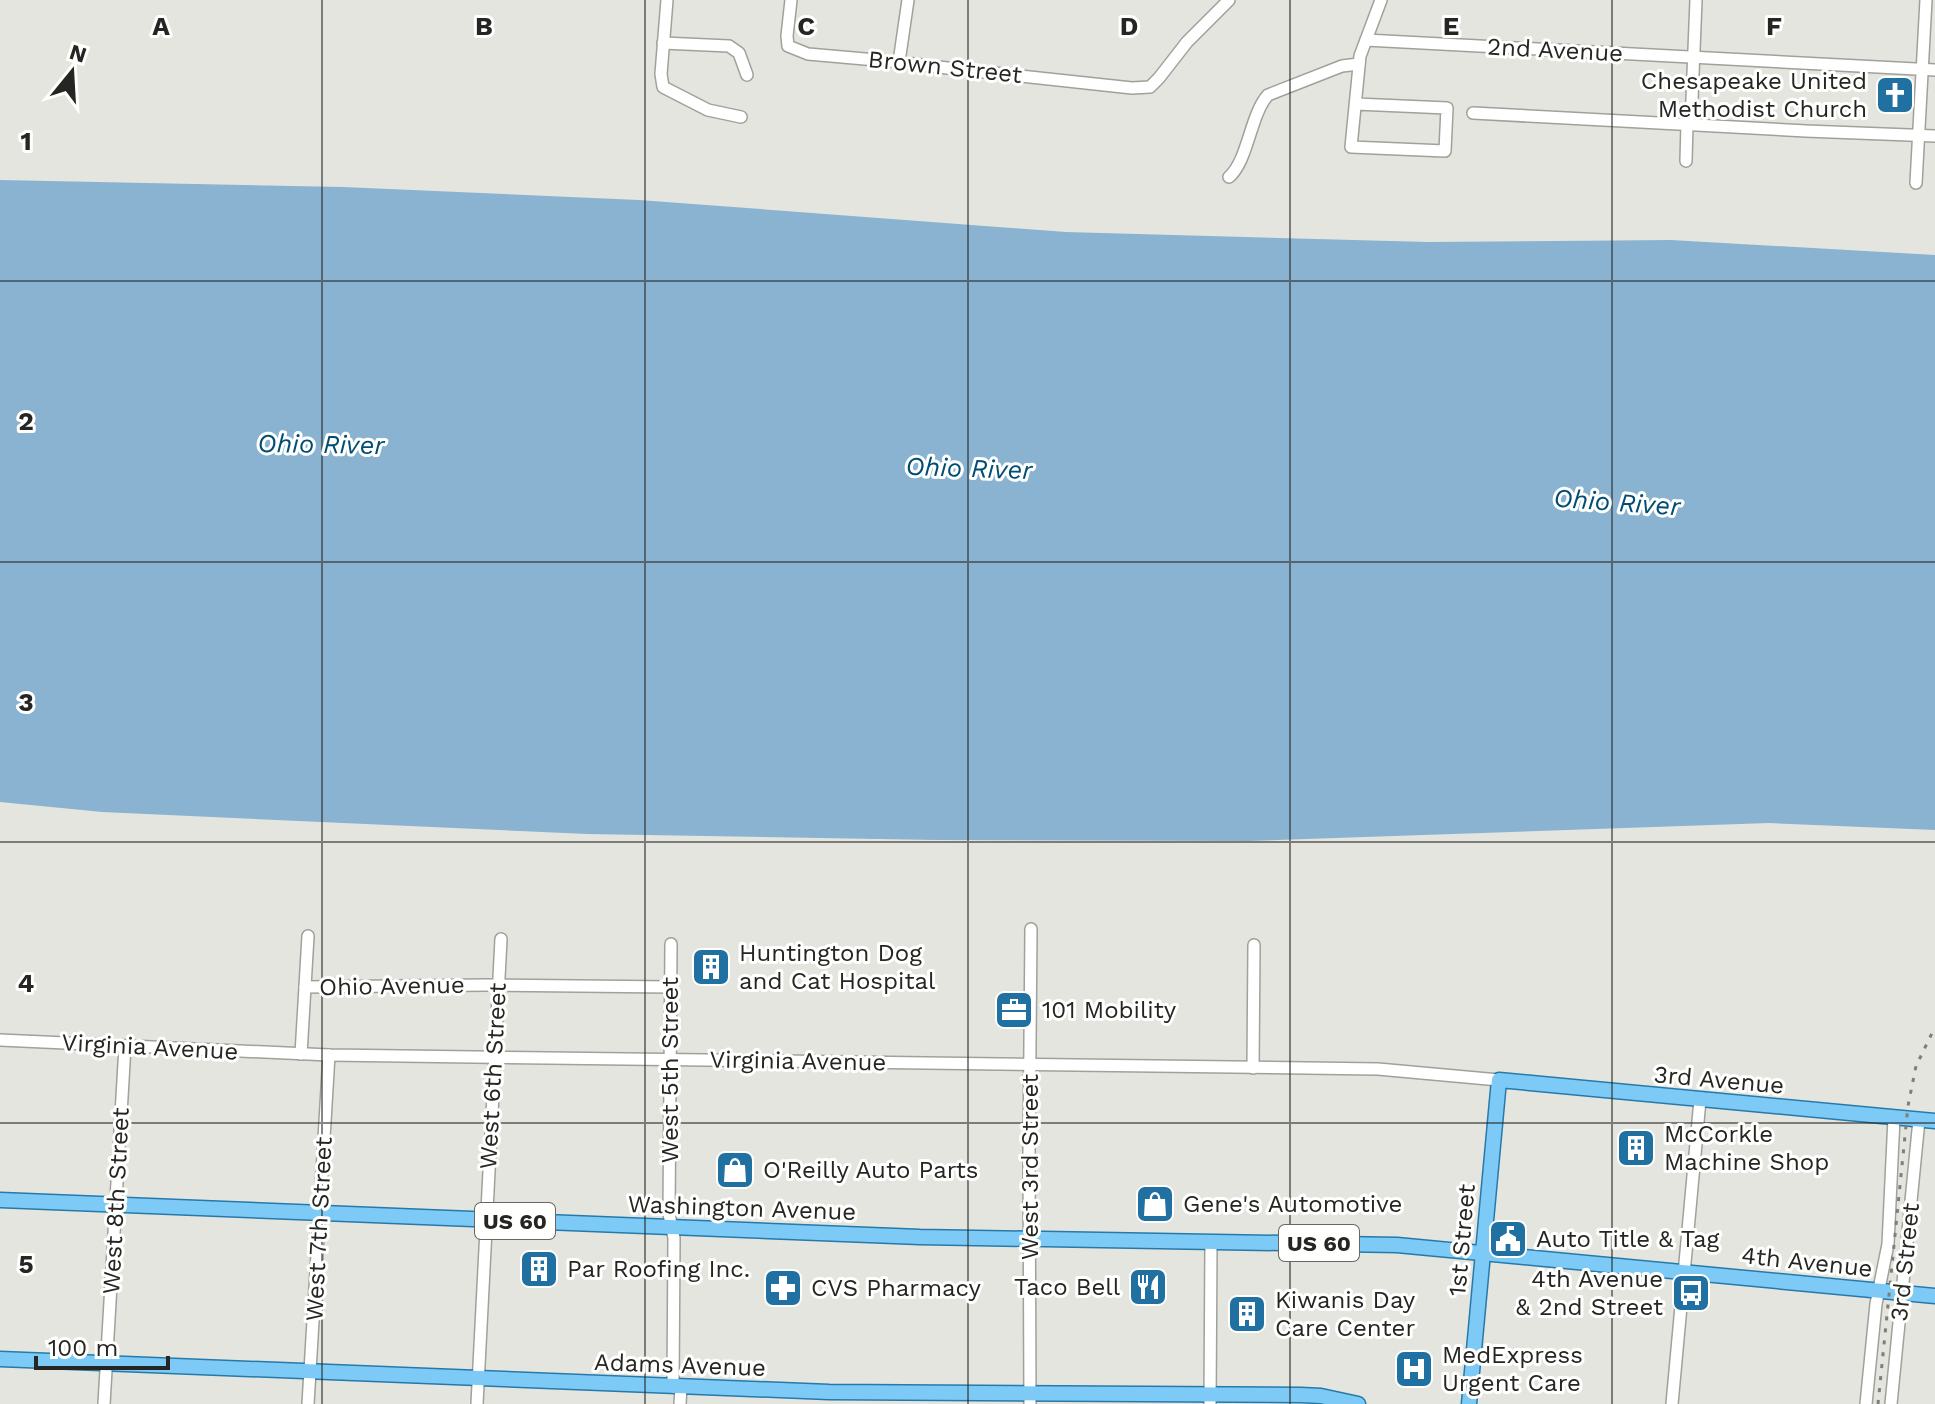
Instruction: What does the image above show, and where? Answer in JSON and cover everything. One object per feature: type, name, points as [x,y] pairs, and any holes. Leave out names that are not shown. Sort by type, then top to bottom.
[{"type":"main road","name":"3rd Avenue","points":[[1499,1080],[1935,1121]]},
{"type":"main road","name":"1st Street","points":[[1469,1404],[1499,1080]]},
{"type":"main road","name":"Washington Avenue","points":[[0,1200],[823,1234],[1397,1245],[1483,1253]]},
{"type":"main road","name":"4th Avenue","points":[[1483,1253],[1935,1296]]},
{"type":"main road","name":"Adams Avenue","points":[[0,1359],[1030,1399],[1321,1396],[1358,1404]]},
{"type":"street","points":[[667,0],[661,74],[663,87],[708,110],[741,117]]},
{"type":"street","name":"Brown Street","points":[[791,0],[788,46],[808,54],[1132,88],[1150,87],[1187,42],[1229,0]]},
{"type":"street","points":[[899,62],[908,0]]},
{"type":"street","points":[[1356,104],[1447,108],[1445,151],[1351,147],[1359,64],[1381,0]]},
{"type":"street","points":[[1686,161],[1696,0]]},
{"type":"street","points":[[1916,183],[1929,70],[1926,0]]},
{"type":"street","name":"2nd Avenue","points":[[1366,40],[1929,70]]},
{"type":"street","points":[[663,43],[729,46],[739,53],[747,75]]},
{"type":"street","points":[[1229,177],[1234,173],[1268,95],[1342,66],[1359,64]]},
{"type":"street","points":[[1473,113],[1935,136]]},
{"type":"street","name":"West 3rd Street","points":[[1030,1399],[1031,929]]},
{"type":"street","points":[[301,1054],[308,936]]},
{"type":"street","name":"West 6th Street","points":[[477,1404],[501,939]]},
{"type":"street","name":"West 5th Street","points":[[671,944],[669,1214],[674,1238],[680,1404]]},
{"type":"street","points":[[1253,1068],[1254,945]]},
{"type":"street","name":"Ohio Avenue","points":[[305,987],[671,987]]},
{"type":"street","name":"Virginia Avenue","points":[[0,1040],[329,1055],[1395,1070],[1499,1080]]},
{"type":"street","name":"West 8th Street","points":[[104,1404],[125,1046]]},
{"type":"street","name":"West 7th Street","points":[[308,1404],[329,1055]]},
{"type":"street","points":[[1672,1404],[1700,1100]]},
{"type":"street","name":"3rd Street","points":[[1866,1404],[1879,1291],[1888,1244],[1894,1118]]},
{"type":"street","name":"3rd Street","points":[[1891,1404],[1919,1120]]},
{"type":"street","points":[[1210,1399],[1211,1242]]},
{"type":"water","name":"Ohio River","points":[[0,180],[343,187],[639,200],[1066,232],[1428,242],[1671,240],[1935,255],[1935,830],[1769,823],[1249,841],[936,840],[587,834],[102,812],[0,802]]},
{"type":"railway","points":[[1878,1404],[1908,1106],[1916,1066],[1935,1027]]},
{"type":"place","name":"Chesapeake United Methodist Church","points":[[1895,95]]},
{"type":"place","name":"Huntington Dog and Cat Hospital","points":[[711,967]]},
{"type":"place","name":"101 Mobility","points":[[1014,1010]]},
{"type":"place","name":"McCorkle Machine Shop","points":[[1636,1148]]},
{"type":"place","name":"O'Reilly Auto Parts","points":[[735,1170]]},
{"type":"place","name":"Gene's Automotive","points":[[1155,1204]]},
{"type":"place","name":"Auto Title & Tag","points":[[1508,1239]]},
{"type":"place","name":"Par Roofing Inc.","points":[[539,1269]]},
{"type":"place","name":"Taco Bell","points":[[1148,1287]]},
{"type":"place","name":"CVS Pharmacy","points":[[783,1288]]},
{"type":"place","name":"4th Avenue & 2nd Street","points":[[1691,1293]]},
{"type":"place","name":"Kiwanis Day Care Center","points":[[1247,1314]]},
{"type":"place","name":"MedExpress Urgent Care","points":[[1414,1369]]}]
